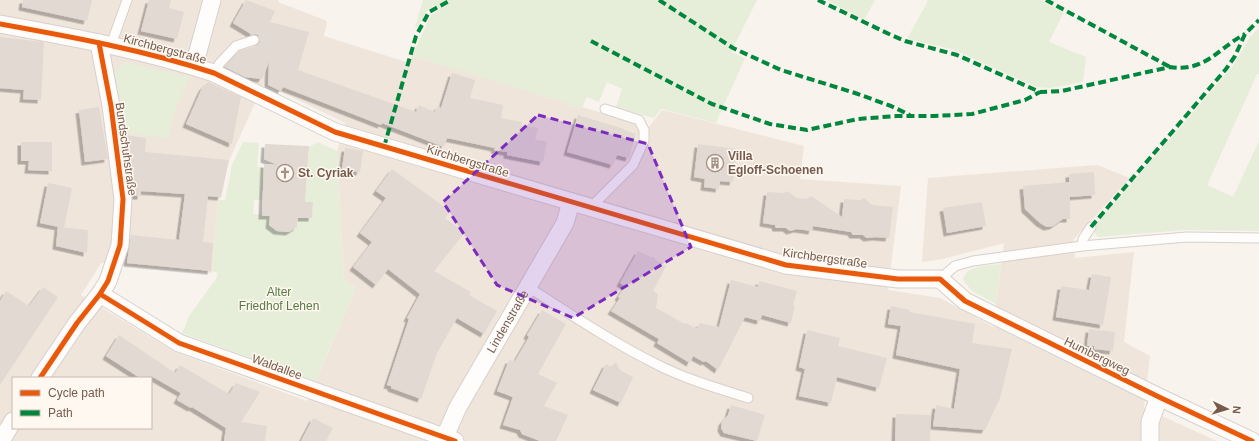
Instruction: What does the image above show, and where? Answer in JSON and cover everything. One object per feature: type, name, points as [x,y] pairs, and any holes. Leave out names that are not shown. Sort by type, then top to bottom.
[{"type":"street","points":[[194,66],[212,0]]},
{"type":"street","name":"Kirchbergstraße","points":[[0,24],[105,44],[214,72],[335,132],[786,264],[898,278],[940,279]]},
{"type":"street","name":"Bundschuhstraße","points":[[41,377],[77,323],[100,294],[108,281],[120,245],[123,199],[105,44]]},
{"type":"street","name":"Lindenstraße","points":[[447,440],[458,407],[565,223],[571,202]]},
{"type":"street","name":"Humbergweg","points":[[940,279],[965,302],[1159,398],[1252,441]]},
{"type":"street","name":"Waldallee","points":[[100,294],[179,343],[447,440]]},
{"type":"street","points":[[1150,441],[1150,422],[1159,398]]},
{"type":"street","points":[[1,441],[12,423]]},
{"type":"lane","points":[[105,44],[127,0]]},
{"type":"lane","points":[[214,72],[220,63],[236,46],[254,40]]},
{"type":"lane","points":[[594,209],[597,200],[633,165],[644,142],[644,130],[639,120],[605,109]]},
{"type":"lane","points":[[1082,246],[1083,239],[1091,227]]},
{"type":"lane","points":[[940,279],[955,266],[973,261],[1082,246],[1187,237],[1259,238]]},
{"type":"lane","points":[[528,287],[582,322],[656,364],[694,381],[748,398]]},
{"type":"highlighted area","points":[[538,115],[648,144],[691,247],[573,318],[497,285],[443,202]]},
{"type":"shaded area","points":[[0,0],[278,0],[278,2],[327,21],[324,36],[409,63],[412,56],[649,127],[662,110],[804,146],[800,179],[901,186],[888,290],[940,298],[993,327],[1004,243],[943,259],[922,262],[928,178],[1097,165],[1130,178],[1074,239],[1075,258],[1134,252],[1124,342],[1150,356],[1144,408],[1217,441],[0,441]],"holes":[[[263,85],[292,97],[345,123],[337,151],[344,280],[356,288],[307,401],[175,352],[81,295],[101,263],[212,273],[218,200],[221,198],[228,163]]]},
{"type":"green space","points":[[423,0],[757,0],[731,52],[745,58],[716,123],[661,109],[654,118],[616,107],[622,89],[607,82],[599,102],[587,97],[582,108],[412,56],[431,15],[441,9],[434,5],[426,12],[418,27],[415,27]]},
{"type":"green space","points":[[827,0],[875,0],[864,20]]},
{"type":"green space","points":[[927,0],[1041,0],[1064,12],[1049,42],[1086,57],[1083,82],[1050,88],[1036,87],[952,49],[907,39],[928,1]]},
{"type":"green space","points":[[1259,28],[1259,74],[1257,74],[1207,185],[1233,197],[1259,141],[1259,231],[1185,230],[1098,237],[1093,228],[1233,66],[1250,37]]},
{"type":"green space","points":[[124,62],[190,77],[175,110],[168,138],[125,133],[115,73]]},
{"type":"green space","name":"Alter Friedhof Lehen","points":[[243,142],[259,143],[257,167],[264,168],[262,200],[254,200],[253,214],[270,216],[269,225],[276,230],[283,232],[297,227],[298,218],[312,218],[313,202],[305,202],[309,147],[318,142],[337,151],[344,280],[356,288],[315,382],[182,333],[189,316],[216,279],[218,273],[212,271],[218,200],[225,200],[232,165]]},
{"type":"green space","points":[[1001,264],[996,304],[972,291],[963,280],[965,275],[973,268]]},
{"type":"building","points":[[23,0],[92,0],[87,21],[22,7]]},
{"type":"building","points":[[149,0],[171,0],[169,8],[184,12],[177,39],[141,31]]},
{"type":"building","points":[[246,0],[275,11],[270,22],[309,32],[298,70],[416,112],[419,105],[435,112],[438,106],[441,108],[452,73],[475,80],[470,98],[503,105],[501,118],[522,122],[522,125],[538,128],[535,140],[547,141],[543,162],[507,155],[507,152],[494,150],[495,148],[447,138],[444,147],[382,123],[381,125],[283,87],[281,91],[268,85],[269,62],[262,79],[245,77],[225,67],[239,51],[256,46],[260,42],[258,35],[250,35],[251,34],[233,23]]},
{"type":"building","points":[[0,37],[44,42],[41,100],[23,99],[24,90],[0,88]]},
{"type":"building","points":[[208,82],[241,97],[232,144],[186,124],[202,88]]},
{"type":"building","points":[[99,107],[108,159],[85,162],[79,110]]},
{"type":"building","points":[[578,115],[636,134],[629,158],[617,155],[613,165],[567,152]]},
{"type":"building","points":[[125,135],[146,138],[145,152],[229,160],[221,197],[208,196],[203,242],[213,243],[211,271],[127,263],[131,235],[179,240],[185,194],[141,191],[141,196],[135,196]]},
{"type":"building","points":[[21,142],[52,142],[52,171],[28,170],[29,161],[21,161]]},
{"type":"building","name":"St. Cyriak","points":[[265,144],[309,146],[305,202],[313,202],[312,218],[298,218],[297,227],[289,232],[277,231],[269,225],[270,216],[262,216],[264,164],[278,165],[264,159]]},
{"type":"building","name":"Villa Egloff-Schoenen","points":[[698,144],[737,149],[733,182],[720,181],[719,189],[704,187],[705,179],[694,177]]},
{"type":"building","points":[[345,148],[363,151],[360,172],[342,169]]},
{"type":"building","points":[[392,169],[450,211],[445,218],[465,232],[434,271],[471,292],[469,295],[497,311],[484,334],[457,318],[437,353],[421,399],[391,388],[391,386],[387,385],[409,319],[407,318],[420,294],[388,269],[376,285],[353,267],[372,242],[360,233],[386,198],[376,191]]},
{"type":"building","points":[[1094,172],[1095,195],[1070,197],[1070,219],[1063,219],[1053,226],[1047,227],[1040,223],[1025,209],[1023,186],[1069,182],[1069,174]]},
{"type":"building","points":[[48,183],[72,188],[64,228],[40,223]]},
{"type":"building","points":[[787,191],[797,198],[807,199],[811,196],[842,217],[844,199],[860,200],[864,198],[872,205],[893,207],[889,238],[867,238],[863,235],[853,235],[851,232],[813,226],[812,231],[797,229],[790,231],[786,228],[776,228],[775,225],[763,223],[767,192],[784,193]]},
{"type":"building","points":[[982,202],[986,226],[947,233],[943,208]]},
{"type":"building","points":[[58,227],[88,230],[87,253],[56,246]]},
{"type":"building","points":[[638,251],[654,257],[666,266],[653,291],[658,294],[656,308],[685,324],[687,323],[696,329],[700,323],[719,327],[731,280],[758,287],[759,281],[797,291],[793,305],[795,306],[791,323],[762,315],[760,321],[745,317],[718,370],[706,361],[704,362],[693,356],[690,363],[657,343],[659,339],[611,311],[620,298],[618,297],[625,286],[620,283]]},
{"type":"building","points":[[1092,274],[1111,277],[1103,325],[1056,317],[1061,286],[1089,290]]},
{"type":"building","points":[[43,287],[58,297],[0,385],[0,301],[6,291],[29,306]]},
{"type":"building","points":[[891,306],[910,310],[910,312],[975,324],[972,343],[1012,349],[1000,398],[985,430],[933,426],[936,405],[954,409],[960,369],[896,355],[901,326],[888,324]]},
{"type":"building","points":[[542,310],[566,324],[538,374],[557,383],[544,406],[568,415],[556,441],[540,441],[522,434],[520,430],[503,425],[513,397],[497,391],[509,360],[515,361],[529,337],[527,335]]},
{"type":"building","points":[[1089,329],[1115,332],[1113,351],[1094,349],[1094,346],[1087,346]]},
{"type":"building","points":[[807,330],[840,338],[838,346],[887,358],[879,388],[837,377],[831,403],[799,396],[805,369],[799,367]]},
{"type":"building","points":[[119,335],[175,373],[180,365],[229,394],[236,383],[260,392],[241,422],[267,426],[265,441],[224,441],[226,428],[192,407],[191,408],[177,400],[181,393],[153,377],[138,377],[106,356]]},
{"type":"building","points":[[616,362],[620,370],[633,377],[621,403],[593,390],[606,364],[611,367]]},
{"type":"building","points":[[731,405],[765,415],[757,441],[724,433],[721,428],[722,422],[728,415]]},
{"type":"building","points":[[896,414],[931,415],[930,441],[895,441]]},
{"type":"building","points":[[313,418],[333,428],[326,441],[301,441]]},
{"type":"marked path","points":[[384,147],[416,36],[429,12],[451,0]]},
{"type":"marked path","points":[[659,0],[733,48],[781,70],[855,93],[891,106],[910,115]]},
{"type":"marked path","points":[[818,0],[905,41],[957,55],[1040,92],[1062,91],[1170,67],[1182,68],[1193,66],[1202,63],[1245,34]]},
{"type":"marked path","points":[[1046,0],[1170,67]]},
{"type":"marked path","points":[[1091,227],[1226,69],[1235,56],[1245,34],[1259,20]]},
{"type":"marked path","points":[[591,41],[712,104],[770,124],[807,130],[858,119],[897,116],[972,114],[1025,100],[1040,92]]},
{"type":"cycle path","points":[[0,24],[108,45],[161,57],[188,65],[214,73],[335,132],[786,265],[898,279],[940,279],[965,301],[1159,397],[1252,441]]},
{"type":"cycle path","points":[[41,377],[77,323],[100,294],[108,281],[120,245],[123,199],[111,106],[99,43]]},
{"type":"cycle path","points":[[100,294],[179,343],[455,441]]},
{"type":"place","name":"Villa Egloff-Schoenen","points":[[715,163]]},
{"type":"place","name":"St. Cyriak","points":[[285,173]]}]
